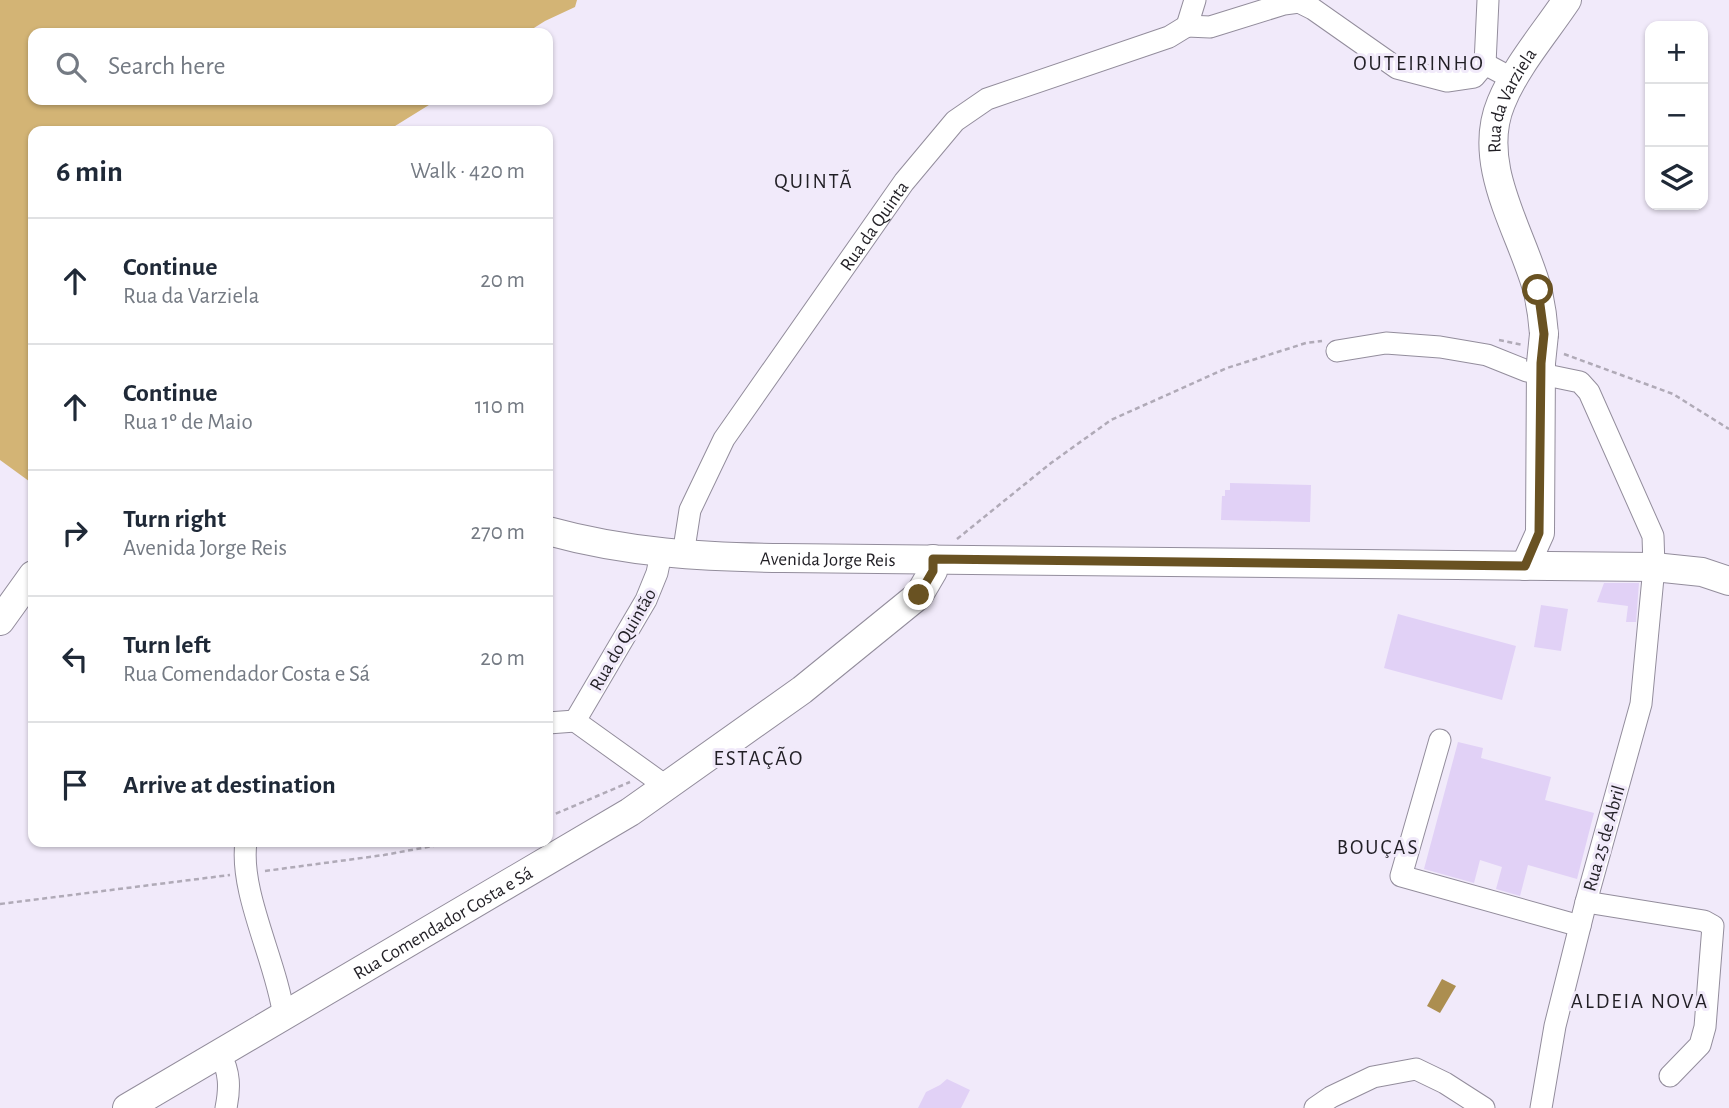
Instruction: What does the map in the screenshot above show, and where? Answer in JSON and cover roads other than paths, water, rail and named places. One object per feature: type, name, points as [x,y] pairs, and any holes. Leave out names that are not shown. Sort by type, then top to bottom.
[{"type":"main road","name":"Rua da Varziela","points":[[1539,533],[1543,354],[1538,290],[1501,187],[1494,161],[1493,130],[1500,104],[1513,79],[1567,0]]},
{"type":"main road","name":"Avenida Jorge Reis","points":[[553,532],[620,548],[672,554],[1654,567],[1702,572],[1729,580]]},
{"type":"main road","points":[[1539,533],[1556,565]]},
{"type":"main road","points":[[1525,566],[1539,533]]},
{"type":"main road","name":"Rua Comendador Costa e Sá","points":[[127,1108],[630,812],[658,780],[802,690],[919,595],[933,571],[933,559]]},
{"type":"main road","points":[[0,621],[28,582]]},
{"type":"street","points":[[1195,0],[1187,26],[1210,27],[1284,4],[1299,2],[1397,68],[1447,81],[1474,77],[1485,64],[1488,0]]},
{"type":"street","name":"Rua da Quinta","points":[[672,554],[724,439],[904,182],[955,121],[986,99],[1169,37],[1187,26]]},
{"type":"street","points":[[1485,64],[1513,79]]},
{"type":"street","name":"Rua 25 de Abril","points":[[1331,346],[1386,343],[1440,347],[1488,355],[1543,354],[1589,392],[1653,536],[1654,567],[1641,704],[1555,1026],[1541,1108]]},
{"type":"street","name":"Rua do Quintão","points":[[575,721],[649,592],[657,573],[672,554]]},
{"type":"street","points":[[553,723],[575,721],[658,780]]},
{"type":"street","points":[[1440,740],[1401,876],[1580,926]]},
{"type":"street","points":[[246,847],[245,873],[274,967],[284,1017]]},
{"type":"street","points":[[1586,902],[1704,921],[1713,926],[1705,1027],[1700,1045],[1670,1076]]},
{"type":"street","points":[[220,1054],[230,1086],[226,1108]]},
{"type":"street","points":[[1315,1108],[1331,1097],[1373,1077],[1416,1069],[1445,1083],[1484,1108]]},
{"type":"district","name":"OUTEIRINHO","points":[[1419,63]]},
{"type":"district","name":"QUINTÃ","points":[[814,181]]},
{"type":"district","name":"ESTAÇÃO","points":[[759,758]]},
{"type":"district","name":"BOUÇAS","points":[[1378,847]]},
{"type":"district","name":"ALDEIA NOVA","points":[[1640,1001]]}]
